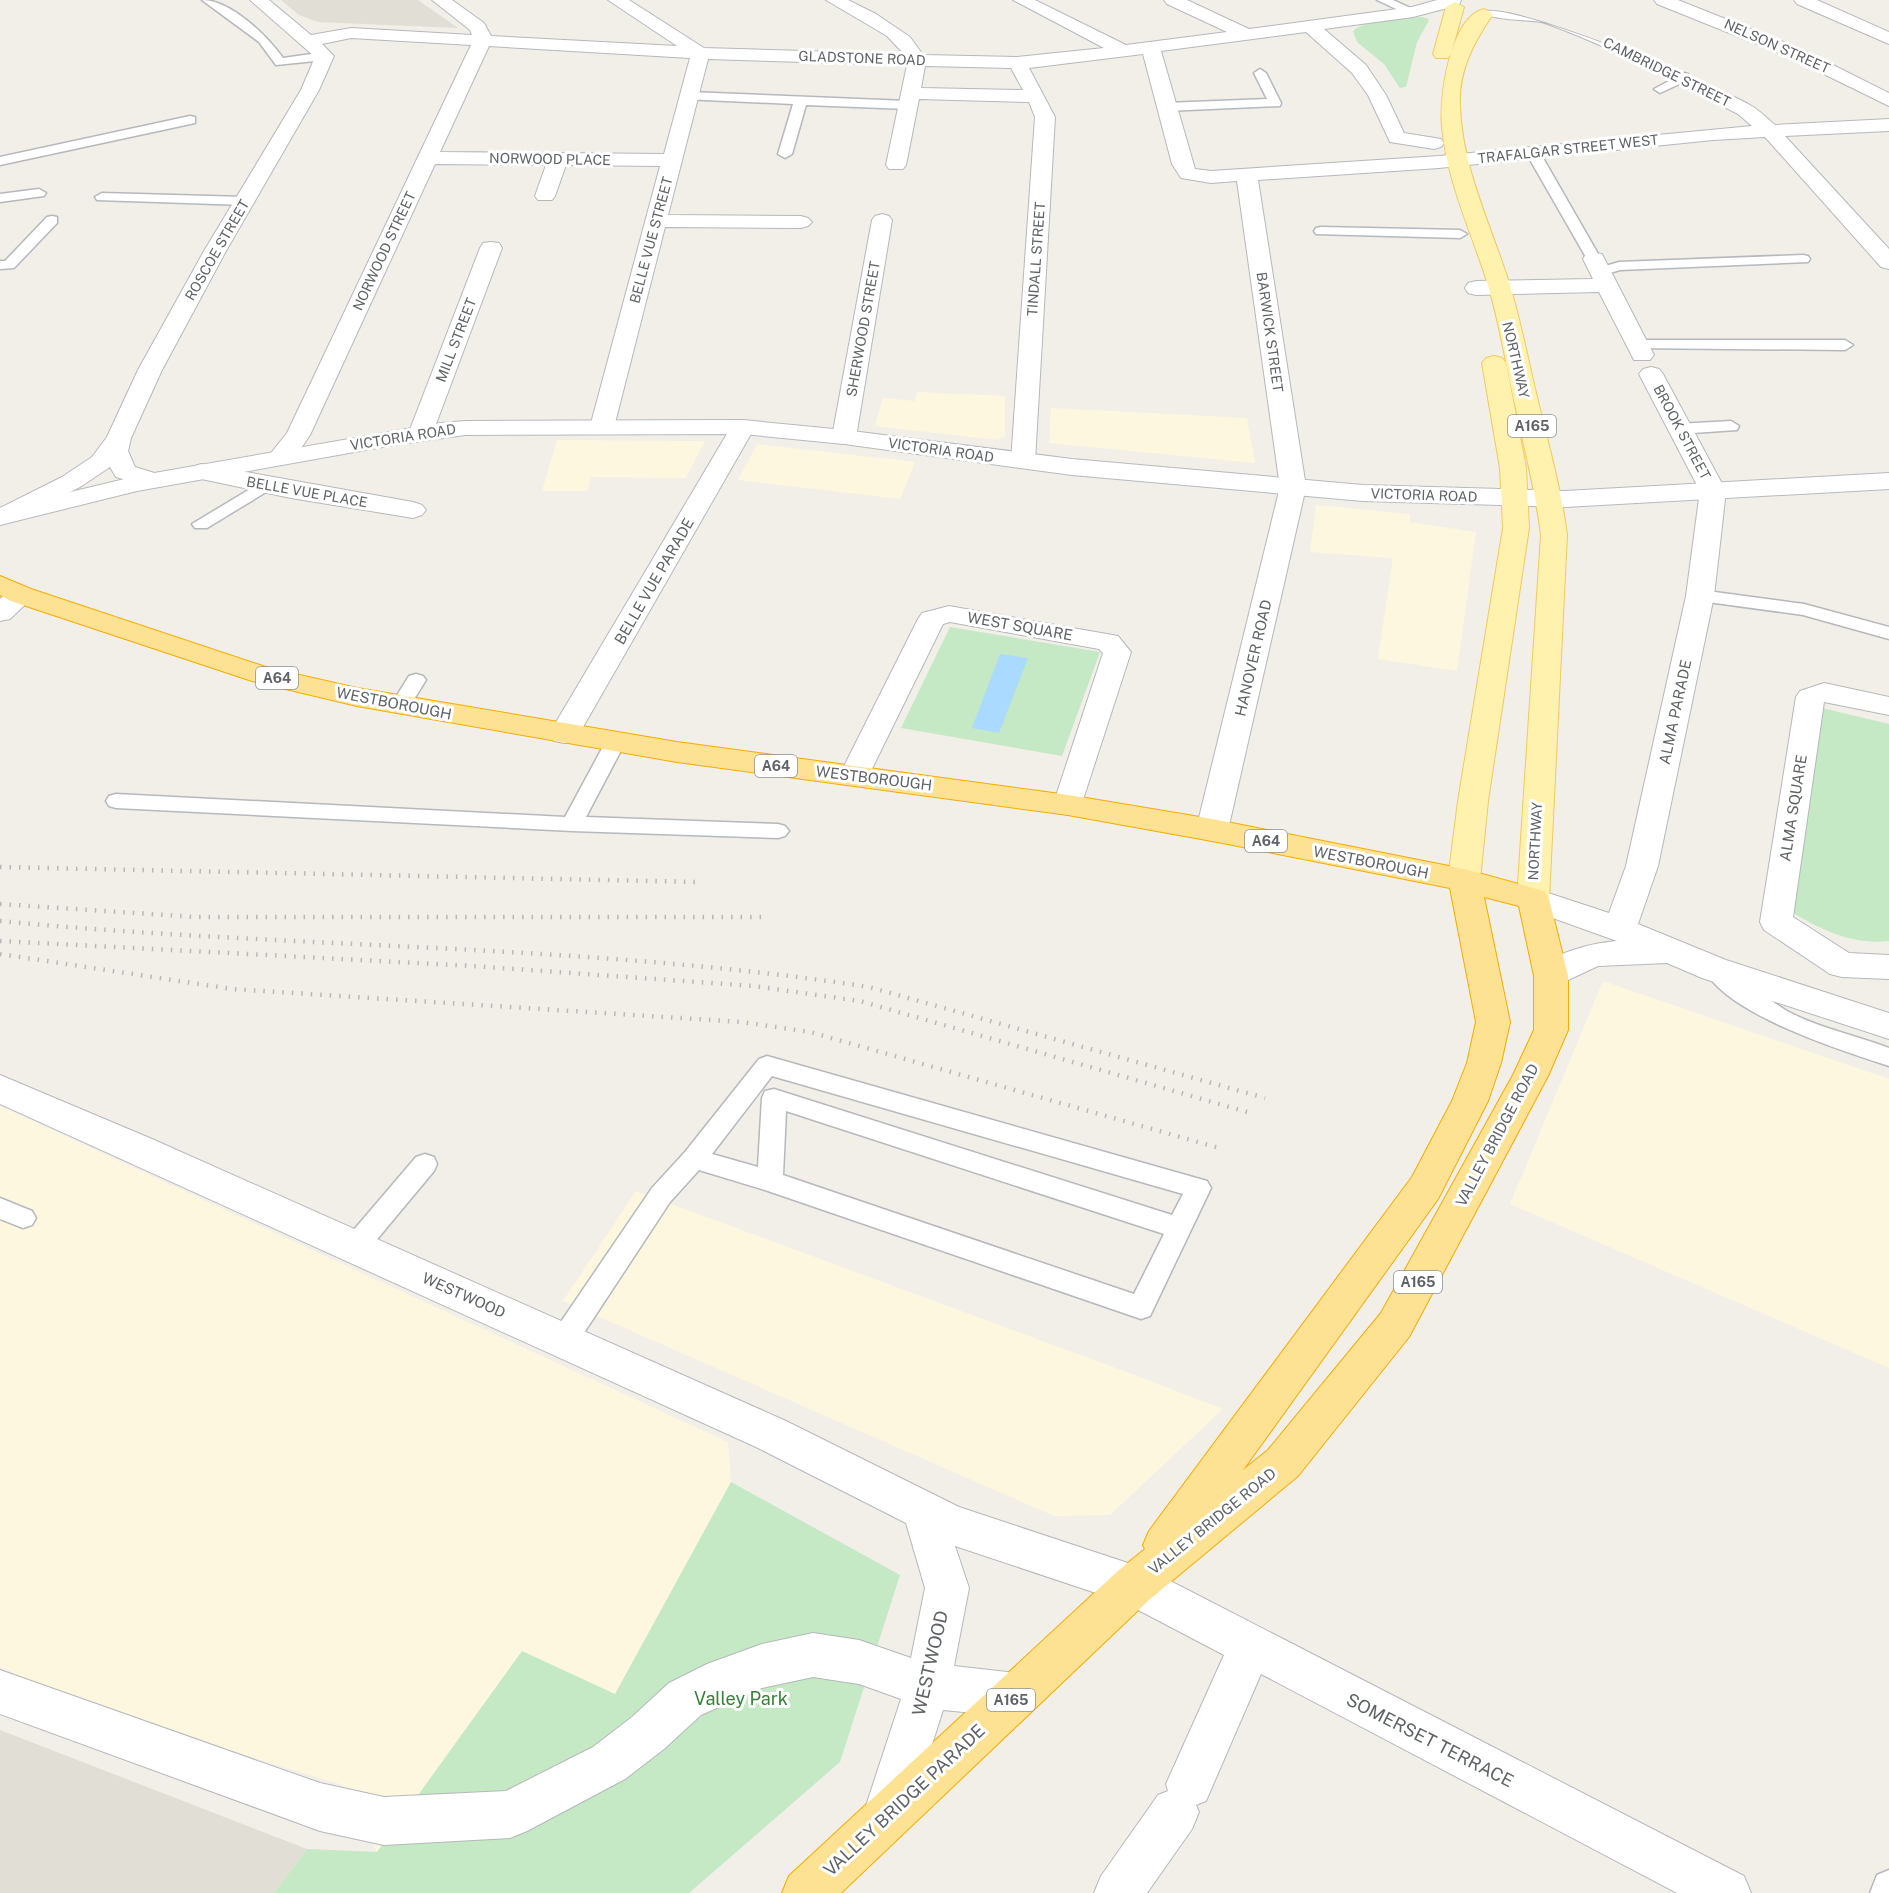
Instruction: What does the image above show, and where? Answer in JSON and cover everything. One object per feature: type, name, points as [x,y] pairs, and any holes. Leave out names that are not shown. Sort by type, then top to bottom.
[{"type":"highway","name":"WESTBOROUGH","points":[[7,598],[113,628],[262,675],[401,705],[564,734],[763,764],[855,774],[1068,805],[1212,830],[1464,880],[1533,899]]},
{"type":"highway","name":"VALLEY BRIDGE ROAD","points":[[1134,1585],[1425,1188],[1470,1101],[1484,1063],[1493,1022],[1464,880]]},
{"type":"highway","name":"VALLEY BRIDGE ROAD","points":[[1134,1585],[1283,1463],[1395,1325],[1530,1076],[1551,1030],[1551,976],[1533,899]]},
{"type":"highway","name":"VALLEY BRIDGE PARADE","points":[[806,1893],[1134,1585]]},
{"type":"main road","name":"NORTHWAY","points":[[1474,7],[1472,27],[1454,75],[1443,155],[1488,288],[1550,498],[1554,535],[1533,899]]},
{"type":"main road","name":"NORTHWAY","points":[[1474,7],[1436,74],[1431,100],[1468,261],[1488,288]]},
{"type":"main road","name":"NORTHWAY","points":[[1481,310],[1488,288]]},
{"type":"main road","name":"NORTHWAY","points":[[1464,880],[1473,801],[1516,528],[1516,498],[1502,396],[1489,342]]},
{"type":"street","points":[[260,0],[317,48]]},
{"type":"street","points":[[441,0],[478,27],[483,39]]},
{"type":"street","points":[[618,0],[700,53]]},
{"type":"street","points":[[835,0],[890,32],[913,49],[917,61],[896,165]]},
{"type":"street","points":[[1022,0],[1123,51]]},
{"type":"street","points":[[1173,0],[1246,34]]},
{"type":"street","name":"NELSON STREET","points":[[1663,0],[1795,53],[1889,100]]},
{"type":"street","points":[[1803,0],[1889,39]]},
{"type":"street","name":"GLADSTONE ROAD","points":[[317,48],[351,33],[700,53],[1017,63],[1151,48],[1413,12],[1474,7]]},
{"type":"street","name":"CAMBRIDGE STREET","points":[[1474,7],[1548,18],[1684,77],[1744,110],[1770,131],[1889,261]]},
{"type":"street","points":[[1311,26],[1359,69],[1377,95],[1397,138],[1443,155]]},
{"type":"street","name":"NORWOOD STREET","points":[[279,458],[298,435],[483,39]]},
{"type":"street","name":"ROSCOE STREET","points":[[5,516],[71,482],[101,462],[119,438],[150,370],[244,201],[310,90],[317,48]]},
{"type":"street","points":[[1151,48],[1166,107]]},
{"type":"street","name":"BELLE VUE STREET","points":[[602,427],[700,53]]},
{"type":"street","name":"TINDALL STREET","points":[[1017,63],[1045,117],[1023,461]]},
{"type":"street","points":[[908,99],[1036,96]]},
{"type":"street","name":"TRAFALGAR STREET WEST","points":[[1166,107],[1182,164],[1188,174],[1247,177],[1443,155],[1532,151],[1770,131],[1889,125]]},
{"type":"street","name":"NORWOOD PLACE","points":[[428,158],[672,160]]},
{"type":"street","points":[[545,196],[558,160]]},
{"type":"street","name":"BARWICK STREET","points":[[1247,177],[1293,487]]},
{"type":"street","points":[[656,220],[801,222]]},
{"type":"street","name":"SHERWOOD STREET","points":[[844,437],[882,220]]},
{"type":"street","name":"MILL STREET","points":[[421,432],[491,248]]},
{"type":"street","points":[[1488,288],[1600,272]]},
{"type":"street","name":"BROOK STREET","points":[[1600,272],[1678,429],[1713,491]]},
{"type":"street","name":"VICTORIA ROAD","points":[[5,516],[77,496],[152,480],[421,432],[465,428],[743,427],[844,437],[1023,461],[1363,493],[1550,498],[1889,481]]},
{"type":"street","name":"BELLE VUE PARADE","points":[[564,734],[743,427]]},
{"type":"street","points":[[119,438],[116,451],[124,472],[152,480]]},
{"type":"street","name":"BELLE VUE PLACE","points":[[201,472],[413,510]]},
{"type":"street","name":"HANOVER ROAD","points":[[1212,830],[1293,487]]},
{"type":"street","name":"ALMA PARADE","points":[[1620,929],[1642,866],[1700,596],[1713,491]]},
{"type":"street","name":"WEST SQUARE","points":[[855,774],[932,619],[949,614],[1108,642],[1115,646],[1117,651],[1068,805]]},
{"type":"street","name":"ALMA SQUARE","points":[[1842,965],[1776,922],[1810,697],[1824,692],[1889,706]]},
{"type":"street","name":"WESTBOROUGH","points":[[1533,899],[1620,929],[1714,969],[1889,1026]]},
{"type":"street","name":"WESTBOROUGH","points":[[1551,976],[1592,955],[1634,951],[1679,954]]},
{"type":"street","points":[[1836,1007],[1842,965],[1889,967]]},
{"type":"street","name":"WESTWOOD","points":[[0,1089],[771,1434],[949,1524],[1134,1585]]},
{"type":"street","name":"WESTWOOD","points":[[887,1815],[928,1686],[947,1588],[923,1511]]},
{"type":"street","name":"SOMERSET TERRACE","points":[[1134,1585],[1728,1893]]},
{"type":"street","points":[[1118,1893],[1182,1798],[1250,1647]]},
{"type":"street","points":[[0,1692],[320,1807],[384,1821],[510,1814],[609,1763],[648,1733],[686,1699],[723,1680],[762,1666],[813,1655],[859,1662],[928,1686],[1016,1695]]},
{"type":"lane","points":[[208,0],[263,39],[280,62],[317,48]]},
{"type":"lane","points":[[1383,0],[1413,12]]},
{"type":"lane","points":[[1166,107],[1275,103],[1260,73]]},
{"type":"lane","points":[[1660,89],[1684,77]]},
{"type":"lane","points":[[689,96],[801,100],[908,99]]},
{"type":"lane","points":[[785,154],[801,100]]},
{"type":"lane","points":[[0,161],[190,120]]},
{"type":"lane","points":[[1532,151],[1600,272],[1619,266],[1803,259]]},
{"type":"lane","points":[[0,198],[39,193]]},
{"type":"lane","points":[[102,197],[244,201]]},
{"type":"lane","points":[[0,265],[9,265],[52,220]]},
{"type":"lane","points":[[1322,231],[1460,234]]},
{"type":"lane","points":[[1643,358],[1845,345]]},
{"type":"lane","points":[[1678,429],[1731,426]]},
{"type":"lane","points":[[201,524],[265,485]]},
{"type":"lane","points":[[1700,596],[1804,610],[1889,633]]},
{"type":"lane","points":[[401,705],[416,680]]},
{"type":"lane","points":[[572,824],[616,741]]},
{"type":"lane","points":[[116,801],[572,824],[778,831]]},
{"type":"lane","points":[[1714,969],[1748,997],[1781,1018],[1889,1057]]},
{"type":"lane","points":[[564,1340],[662,1195],[694,1159],[767,1065],[1198,1188],[1141,1308],[770,1181],[694,1159]]},
{"type":"lane","points":[[747,1090],[1179,1228]]},
{"type":"lane","points":[[770,1181],[774,1098]]},
{"type":"lane","points":[[355,1247],[425,1164]]},
{"type":"lane","points":[[1887,1893],[1889,1887]]},
{"type":"shaded area","points":[[281,0],[418,0],[458,28],[318,22],[299,15]]},
{"type":"shaded area","points":[[917,392],[1005,396],[1005,436],[997,440],[875,426],[883,398],[915,401]]},
{"type":"shaded area","points":[[1051,408],[1247,418],[1255,463],[1049,443]]},
{"type":"shaded area","points":[[557,440],[705,441],[686,478],[591,477],[588,491],[542,491]]},
{"type":"shaded area","points":[[757,444],[915,462],[900,499],[738,480]]},
{"type":"shaded area","points":[[1316,505],[1410,514],[1410,522],[1476,532],[1457,671],[1378,659],[1393,558],[1310,552]]},
{"type":"shaded area","points":[[1603,981],[1889,1079],[1889,1368],[1510,1204]]},
{"type":"shaded area","points":[[0,1106],[728,1442],[731,1482],[615,1695],[522,1651],[377,1852],[343,1785],[69,1702],[0,1666]]},
{"type":"shaded area","points":[[636,1191],[1223,1409],[1110,1515],[1054,1516],[563,1301]]},
{"type":"shaded area","points":[[0,1730],[307,1849],[274,1893],[0,1893]]},
{"type":"green space","points":[[1421,17],[1429,19],[1417,42],[1406,87],[1400,88],[1384,64],[1357,42],[1353,31],[1358,27],[1375,22]]},
{"type":"green space","points":[[950,627],[1100,652],[1062,756],[901,728]]},
{"type":"green space","points":[[1822,708],[1889,724],[1889,941],[1852,939],[1817,926],[1795,914],[1788,890]]},
{"type":"green space","name":"Valley Park","points":[[731,1482],[900,1575],[840,1762],[689,1893],[274,1893],[307,1849],[377,1852],[522,1651],[615,1694]]},
{"type":"water","points":[[1000,654],[1028,658],[999,733],[972,728]]},
{"type":"railway","points":[[0,867],[697,882]]},
{"type":"railway","points":[[0,904],[195,917],[763,917]]},
{"type":"railway","points":[[0,921],[217,937],[653,962],[869,987],[1265,1098]]},
{"type":"railway","points":[[0,941],[473,966],[753,986],[860,1001],[1254,1114]]},
{"type":"railway","points":[[0,954],[232,989],[742,1022],[810,1032],[1219,1148]]}]
